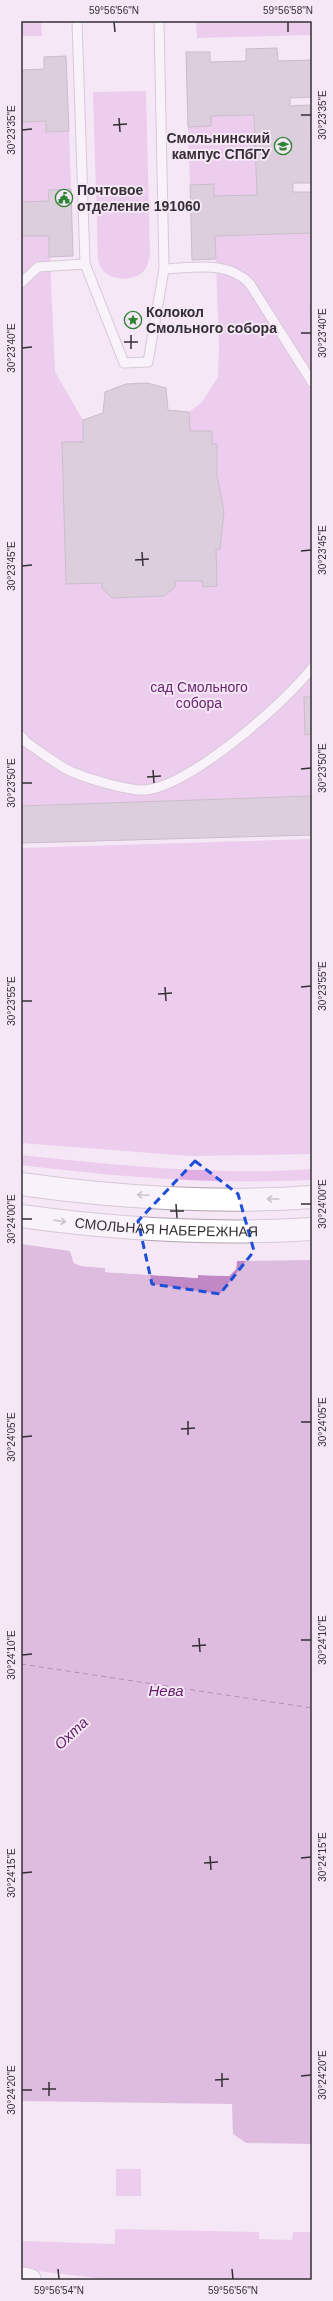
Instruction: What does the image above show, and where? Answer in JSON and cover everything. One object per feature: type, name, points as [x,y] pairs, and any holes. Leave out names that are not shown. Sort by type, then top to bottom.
[{"type":"main road","name":"СМОЛЬНАЯ НАБЕРЕЖНАЯ","points":[[21,1184],[73,1192],[200,1198],[284,1199],[312,1197]]},
{"type":"main road","name":"СМОЛЬНАЯ НАБЕРЕЖНАЯ","points":[[21,1216],[73,1223],[198,1229],[312,1228]]},
{"type":"main road","points":[[21,2278],[30,2280]]},
{"type":"lane","points":[[77,21],[85,264],[124,363],[148,362],[164,269],[159,21]]},
{"type":"lane","points":[[21,283],[38,267],[85,264]]},
{"type":"lane","points":[[164,269],[230,269],[242,276],[250,284],[312,382]]},
{"type":"lane","points":[[21,736],[26,742],[67,769],[125,788],[144,790],[162,787],[209,759],[246,733],[288,695],[312,668]]},
{"type":"highlighted area","points":[[195,1161],[238,1194],[254,1251],[220,1294],[152,1284],[138,1221]]},
{"type":"green space","points":[[21,21],[41,21],[42,36],[21,36]]},
{"type":"green space","points":[[196,21],[312,21],[312,35],[197,38]]},
{"type":"green space","points":[[146,91],[150,255],[146,268],[138,276],[132,278],[113,277],[103,271],[98,260],[93,92]]},
{"type":"green space","points":[[254,115],[257,195],[214,196],[214,184],[190,185],[188,127],[211,126],[211,116]]},
{"type":"green space","points":[[46,121],[46,132],[69,131],[71,189],[48,190],[49,201],[21,202],[21,122]]},
{"type":"green space","name":"сад Смольного собора","points":[[312,233],[312,306],[310,306],[312,337],[312,697],[306,735],[312,734],[312,796],[21,806],[21,236],[49,236],[55,372],[83,420],[83,442],[62,443],[66,584],[102,583],[112,598],[164,596],[174,587],[175,581],[202,581],[216,549],[220,548],[224,512],[217,475],[217,444],[212,444],[212,431],[190,431],[189,412],[202,402],[218,377],[219,346],[215,236]]},
{"type":"green space","points":[[312,839],[312,1154],[190,1156],[21,1143],[21,848]]},
{"type":"green space","points":[[21,1155],[130,1166],[203,1170],[276,1171],[312,1169],[312,1180],[203,1181],[93,1173],[21,1165]]},
{"type":"green space","points":[[116,2169],[141,2169],[141,2196],[116,2196]]},
{"type":"green space","points":[[21,2227],[22,2241],[115,2244],[115,2229],[259,2232],[259,2239],[292,2240],[293,2232],[312,2232],[312,2280],[113,2280],[21,2269]]},
{"type":"water","name":"Нева","points":[[21,1244],[70,1251],[74,1263],[81,1266],[106,1268],[105,1272],[198,1278],[198,1275],[229,1276],[236,1269],[237,1261],[312,1260],[312,2144],[246,2143],[233,2134],[232,2104],[21,2101]]},
{"type":"pier","points":[[70,1251],[72,1251],[76,1262],[106,1266],[107,1270],[196,1276],[198,1273],[228,1274],[232,1272],[235,1261],[237,1261],[236,1269],[229,1276],[198,1275],[198,1278],[105,1272],[105,1268],[81,1266],[74,1263]]},
{"type":"building","name":"Смольнинский кампус СПбГУ","points":[[277,48],[278,61],[312,60],[312,97],[290,98],[290,106],[310,105],[312,183],[293,183],[293,192],[312,192],[312,233],[215,236],[216,259],[192,260],[190,185],[214,184],[214,196],[257,195],[254,115],[211,116],[211,126],[188,127],[186,52],[210,52],[210,62],[246,61],[246,49]]},
{"type":"building","points":[[66,56],[69,131],[46,132],[46,121],[21,122],[21,70],[44,69],[44,57]]},
{"type":"building","points":[[71,189],[73,256],[49,257],[49,236],[21,236],[21,202],[49,201],[48,190]]},
{"type":"building","points":[[310,306],[312,306],[312,337],[311,337]]},
{"type":"building","points":[[147,383],[166,388],[168,410],[189,412],[190,431],[212,431],[212,444],[217,444],[217,475],[224,512],[220,549],[216,549],[217,586],[203,587],[202,581],[175,581],[175,587],[164,596],[112,598],[102,588],[102,583],[66,584],[62,442],[83,442],[83,420],[103,413],[105,392],[126,384]]},
{"type":"building","points":[[304,697],[312,697],[312,734],[305,735]]},
{"type":"building","points":[[312,796],[312,835],[21,843],[21,806]]},
{"type":"ferry route","points":[[21,1664],[312,1708]]},
{"type":"place","name":"Смольнинский кампус СПбГУ","points":[[283,146]]},
{"type":"place","name":"Почтовое отделение 191060","points":[[64,198]]},
{"type":"place","name":"Колокол Смольного собора","points":[[133,320]]},
{"type":"water label","name":"Охта","points":[[71,1733]]}]
